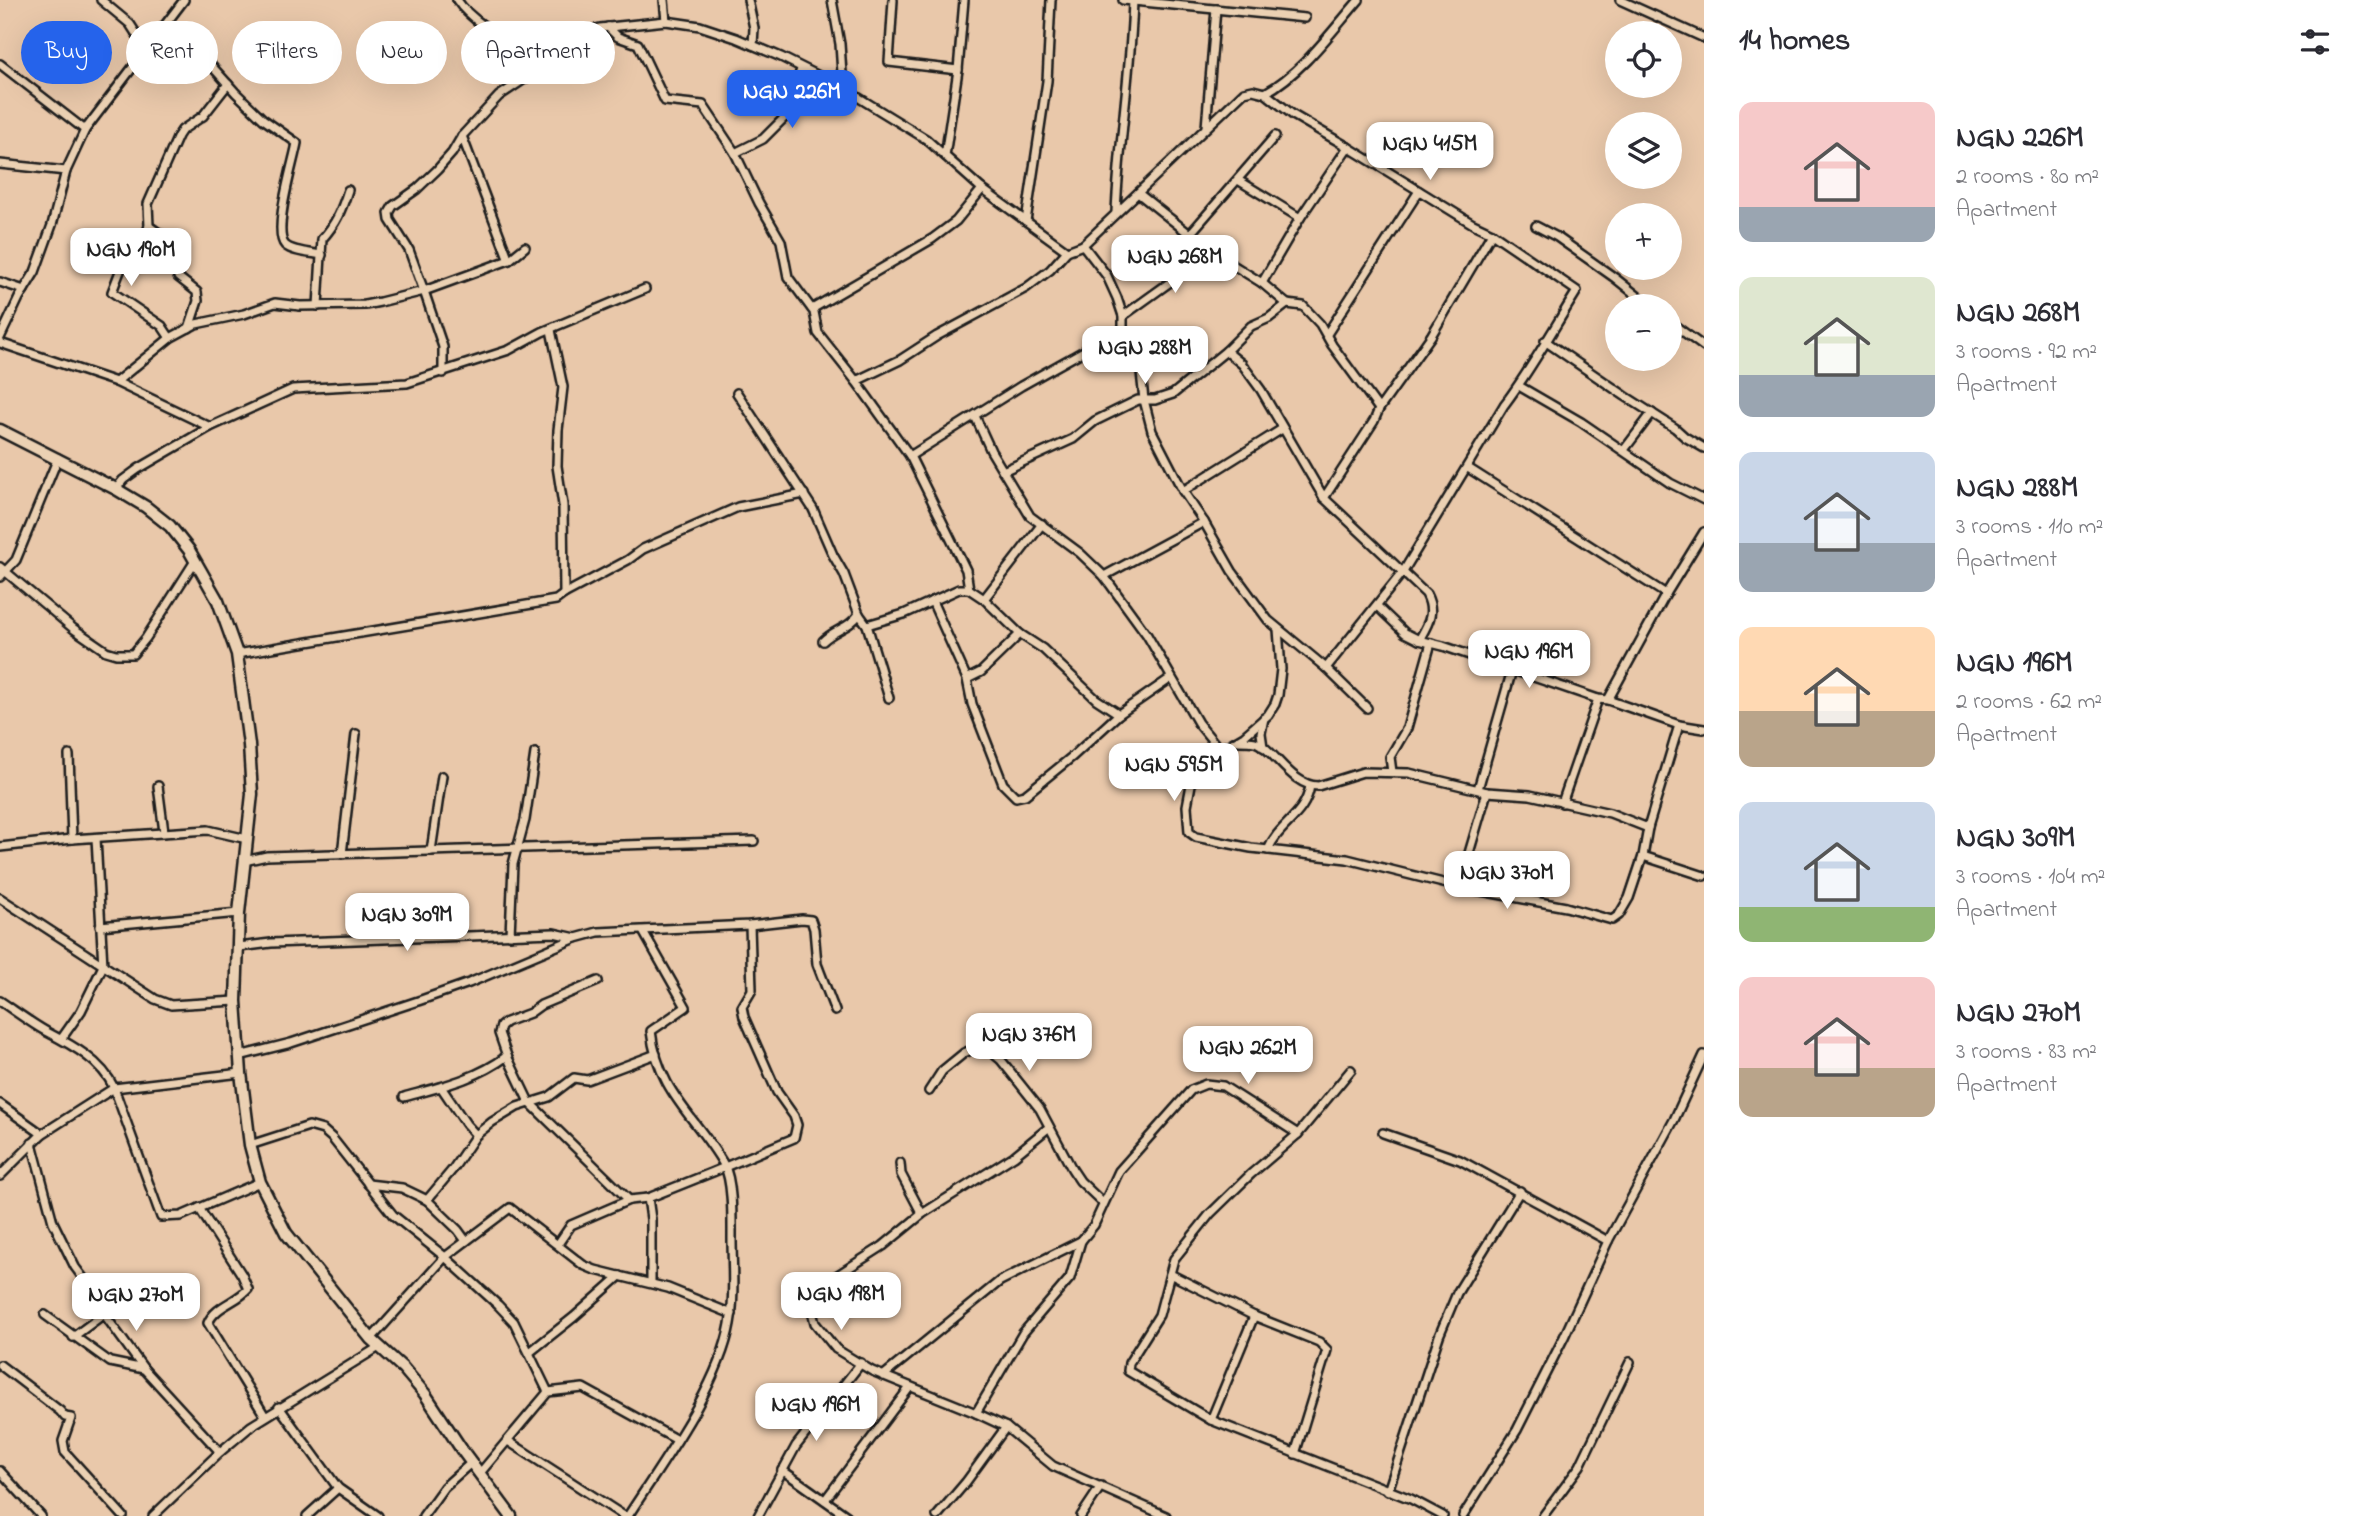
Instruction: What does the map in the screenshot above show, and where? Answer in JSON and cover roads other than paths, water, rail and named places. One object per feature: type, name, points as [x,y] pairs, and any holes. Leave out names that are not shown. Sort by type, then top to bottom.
[{"type":"street","points":[[101,0],[126,21]]},
{"type":"street","points":[[168,21],[184,0]]},
{"type":"street","points":[[457,0],[462,8],[479,21]]},
{"type":"street","points":[[664,0],[666,20]]},
{"type":"street","points":[[748,0],[754,28],[753,45]]},
{"type":"street","points":[[832,0],[840,44],[843,88]]},
{"type":"street","points":[[893,0],[889,62],[958,70]]},
{"type":"street","points":[[945,156],[958,70],[964,0]]},
{"type":"street","points":[[1026,221],[1047,81],[1051,0]]},
{"type":"street","points":[[1123,0],[1305,18]]},
{"type":"street","points":[[1116,212],[1133,0]]},
{"type":"street","points":[[1265,93],[1294,72],[1359,0]]},
{"type":"street","points":[[1620,0],[1704,37]]},
{"type":"street","points":[[1206,127],[1216,9]]},
{"type":"street","points":[[615,26],[666,20],[700,26],[753,45],[843,88],[926,139],[982,189],[1068,251]]},
{"type":"street","points":[[615,34],[638,44],[665,101],[704,105],[735,153],[759,203],[781,240],[788,277],[814,312],[818,333],[911,456],[966,570],[969,589]]},
{"type":"street","points":[[0,64],[85,130]]},
{"type":"street","points":[[735,153],[763,139],[787,115],[801,69]]},
{"type":"street","points":[[218,73],[263,119],[297,143],[289,170],[281,239],[289,248],[321,255]]},
{"type":"street","points":[[126,76],[85,130],[66,171],[52,225],[35,272],[0,341],[116,383],[210,427]]},
{"type":"street","points":[[170,338],[162,326],[112,292],[122,266],[142,246],[149,226],[148,204],[178,136],[182,130],[203,116],[228,84]]},
{"type":"street","points":[[443,373],[443,347],[409,250],[390,220],[389,213],[393,205],[417,189],[437,170],[462,136],[499,96],[517,84]]},
{"type":"street","points":[[856,381],[900,360],[937,336],[1026,288],[1050,270],[1068,251],[1083,245],[1244,92],[1253,90],[1265,93],[1293,115],[1492,233],[1577,291],[1403,572],[1326,667]]},
{"type":"street","points":[[462,136],[509,260]]},
{"type":"street","points":[[1190,234],[1275,136]]},
{"type":"street","points":[[1262,283],[1300,218],[1348,146]]},
{"type":"street","points":[[0,164],[66,171]]},
{"type":"street","points":[[1238,180],[1300,218]]},
{"type":"street","points":[[811,309],[932,239],[956,221],[982,189]]},
{"type":"street","points":[[318,306],[322,239],[333,227],[348,190]]},
{"type":"street","points":[[1327,334],[1419,191]]},
{"type":"street","points":[[1138,193],[1169,220],[1212,252],[1262,283],[1287,304],[1303,306],[1327,334],[1332,345],[1379,409]]},
{"type":"street","points":[[149,226],[169,240],[178,277],[197,292],[198,300],[189,328]]},
{"type":"street","points":[[1536,226],[1557,237],[1635,294]]},
{"type":"street","points":[[1324,498],[1379,409],[1431,336],[1492,233]]},
{"type":"street","points":[[1083,245],[1107,276],[1123,316],[1123,329],[1141,372],[1144,400],[1152,430],[1183,491],[1240,585],[1278,629],[1326,667],[1367,708]]},
{"type":"street","points":[[116,383],[170,338],[196,324],[244,314],[275,303],[365,305],[424,291],[509,260],[525,247]]},
{"type":"street","points":[[1123,316],[1212,252]]},
{"type":"street","points":[[0,282],[24,290]]},
{"type":"street","points":[[116,489],[138,469],[210,427],[292,389],[407,383],[435,373],[443,373],[509,350],[542,332],[645,289]]},
{"type":"street","points":[[1003,471],[1073,439],[1095,421],[1138,400],[1155,400],[1174,394],[1226,351],[1251,326],[1269,318],[1287,304]]},
{"type":"street","points":[[911,456],[1021,386],[1123,329]]},
{"type":"street","points":[[551,330],[563,387],[557,466],[562,505],[564,594]]},
{"type":"street","points":[[1682,331],[1704,347]]},
{"type":"street","points":[[1545,341],[1704,448]]},
{"type":"street","points":[[1226,351],[1242,364],[1253,379],[1324,498],[1426,594],[1431,621],[1419,640]]},
{"type":"street","points":[[1519,386],[1581,422],[1670,482],[1704,500]]},
{"type":"street","points":[[737,393],[814,509],[866,625],[889,698]]},
{"type":"street","points":[[1624,450],[1651,413]]},
{"type":"street","points":[[975,416],[1030,516],[1080,553],[1104,576],[1147,635],[1198,723],[1220,750]]},
{"type":"street","points":[[1183,491],[1282,429]]},
{"type":"street","points":[[0,430],[58,458],[146,507],[170,526],[195,561],[218,601],[237,654],[246,709],[252,794],[239,913],[236,1001],[239,1056],[250,1145],[260,1182],[286,1233],[375,1343],[403,1368],[425,1394],[511,1516]]},
{"type":"street","points":[[58,458],[16,560],[2,572],[74,629],[106,651],[133,654],[195,561]]},
{"type":"street","points":[[1468,468],[1666,594]]},
{"type":"street","points":[[237,654],[556,600],[643,549],[738,507],[804,494]]},
{"type":"street","points":[[1104,576],[1204,522]]},
{"type":"street","points":[[984,598],[1042,524]]},
{"type":"street","points":[[1608,700],[1666,594],[1704,532]]},
{"type":"street","points":[[866,625],[904,614],[959,589],[969,589],[984,598],[1020,634],[1043,649],[1096,699],[1119,714]]},
{"type":"street","points":[[932,601],[967,678],[972,704],[1003,784],[1016,797],[1026,795],[1119,714],[1171,678]]},
{"type":"street","points":[[1377,606],[1405,633],[1419,640],[1679,725],[1704,728]]},
{"type":"street","points":[[823,641],[850,626],[859,614]]},
{"type":"street","points":[[1278,629],[1281,668],[1278,695],[1268,715],[1238,740],[1220,750],[1193,774],[1187,806],[1189,832],[1196,837],[1347,859],[1459,887],[1566,907],[1612,920],[1619,915],[1629,898],[1679,725]]},
{"type":"street","points":[[967,678],[981,672],[1020,634]]},
{"type":"street","points":[[1392,772],[1390,757],[1407,729],[1431,643]]},
{"type":"street","points":[[1478,789],[1512,670]]},
{"type":"street","points":[[1562,803],[1598,699]]},
{"type":"street","points":[[1263,747],[1261,733],[1264,718]]},
{"type":"street","points":[[342,854],[356,734]]},
{"type":"street","points":[[1238,740],[1257,743],[1310,786],[1363,772],[1409,773],[1487,792],[1530,795],[1610,813],[1648,828]]},
{"type":"street","points":[[510,935],[513,864],[525,820],[535,753]]},
{"type":"street","points":[[69,755],[72,839]]},
{"type":"street","points":[[431,851],[442,776]]},
{"type":"street","points":[[158,786],[164,832]]},
{"type":"street","points":[[1268,849],[1276,834],[1301,810],[1307,800],[1310,786]]},
{"type":"street","points":[[1459,887],[1487,792]]},
{"type":"street","points":[[0,847],[72,839],[208,830],[247,839]]},
{"type":"street","points":[[62,1038],[81,1010],[103,966],[96,838]]},
{"type":"street","points":[[244,861],[267,856],[754,841]]},
{"type":"street","points":[[1643,856],[1704,876]]},
{"type":"street","points":[[0,898],[155,999],[171,1005],[236,1001]]},
{"type":"street","points":[[100,926],[239,913]]},
{"type":"street","points":[[239,1056],[291,1043],[421,1000],[576,938],[598,932],[811,920],[817,964],[835,1012]]},
{"type":"street","points":[[558,1244],[571,1225],[629,1200],[648,1198],[794,1138],[797,1125],[794,1116],[777,1092],[744,1017],[742,1007],[752,990],[750,925]]},
{"type":"street","points":[[508,1441],[626,1516],[677,1440],[714,1372],[727,1337],[732,1314],[729,1182],[725,1167],[672,1095],[656,1055],[651,1031],[686,1007],[643,931]]},
{"type":"street","points":[[239,947],[271,943],[554,933],[576,938]]},
{"type":"street","points":[[598,981],[506,1022],[499,1033],[529,1102],[629,1200]]},
{"type":"street","points":[[0,1001],[62,1038],[105,1073],[114,1088],[161,1217],[174,1218],[260,1182]]},
{"type":"street","points":[[929,1091],[942,1072],[964,1053],[973,1049],[988,1049],[1001,1060],[1040,1110],[1080,1181],[1103,1203]]},
{"type":"street","points":[[427,1200],[453,1169],[476,1135],[492,1122],[529,1102],[540,1102],[574,1078],[587,1080],[656,1055]]},
{"type":"street","points":[[1463,1516],[1517,1430],[1608,1241],[1674,1120],[1700,1069],[1704,1055]]},
{"type":"street","points":[[404,1097],[477,1074],[507,1056]]},
{"type":"street","points":[[1351,1069],[1298,1134],[1210,1213],[1174,1259],[1159,1315],[1129,1363],[1128,1371],[1211,1420],[1411,1499],[1443,1516]]},
{"type":"street","points":[[0,1176],[42,1134],[114,1088],[241,1073]]},
{"type":"street","points":[[976,1413],[1023,1333],[1070,1278],[1081,1241],[1094,1225],[1126,1161],[1191,1090],[1206,1084],[1223,1086],[1298,1134]]},
{"type":"street","points":[[441,1087],[476,1135]]},
{"type":"street","points":[[0,1104],[42,1134]]},
{"type":"street","points":[[250,1145],[309,1126],[317,1127],[332,1138],[393,1215],[445,1257],[514,1322],[548,1392]]},
{"type":"street","points":[[1048,1128],[1014,1156],[922,1214],[883,1246],[833,1278],[811,1308],[815,1323],[836,1349],[883,1376],[1006,1427],[1053,1466],[1166,1516]]},
{"type":"street","points":[[1383,1133],[1461,1160],[1608,1241]]},
{"type":"street","points":[[32,1143],[53,1222],[75,1267],[92,1290],[104,1314],[144,1368],[220,1452]]},
{"type":"street","points":[[900,1163],[901,1174],[922,1214]]},
{"type":"street","points":[[368,1184],[402,1188],[427,1200],[466,1241]]},
{"type":"street","points":[[1388,1491],[1439,1336],[1457,1293],[1520,1191]]},
{"type":"street","points":[[648,1198],[651,1219],[651,1282]]},
{"type":"street","points":[[199,1208],[242,1275],[248,1289],[215,1313],[208,1323],[265,1416]]},
{"type":"street","points":[[153,1516],[220,1452],[265,1416],[375,1343],[445,1257],[510,1208],[583,1265],[651,1282],[732,1314]]},
{"type":"street","points":[[883,1376],[1000,1280],[1081,1241]]},
{"type":"street","points":[[1170,1274],[1254,1316],[1319,1342],[1327,1350],[1295,1454]]},
{"type":"street","points":[[530,1352],[575,1317],[620,1276]]},
{"type":"street","points":[[73,1337],[104,1314]]},
{"type":"street","points":[[45,1315],[110,1362],[144,1368]]},
{"type":"street","points":[[1211,1420],[1254,1316]]},
{"type":"street","points":[[1543,1516],[1580,1466],[1630,1362]]},
{"type":"street","points":[[758,1516],[796,1446],[860,1363]]},
{"type":"street","points":[[0,1365],[65,1417],[71,1418],[63,1441],[65,1452],[123,1516]]},
{"type":"street","points":[[825,1500],[910,1387]]},
{"type":"street","points":[[480,1474],[548,1392],[583,1388],[677,1440]]},
{"type":"street","points":[[279,1407],[338,1488],[378,1516]]},
{"type":"street","points":[[937,1516],[1006,1427]]},
{"type":"street","points":[[423,1516],[444,1487],[472,1462]]},
{"type":"street","points":[[0,1471],[41,1516]]},
{"type":"street","points":[[782,1471],[847,1516]]},
{"type":"street","points":[[0,1485],[7,1478]]},
{"type":"street","points":[[1082,1516],[1101,1486]]},
{"type":"street","points":[[307,1516],[338,1488]]}]
